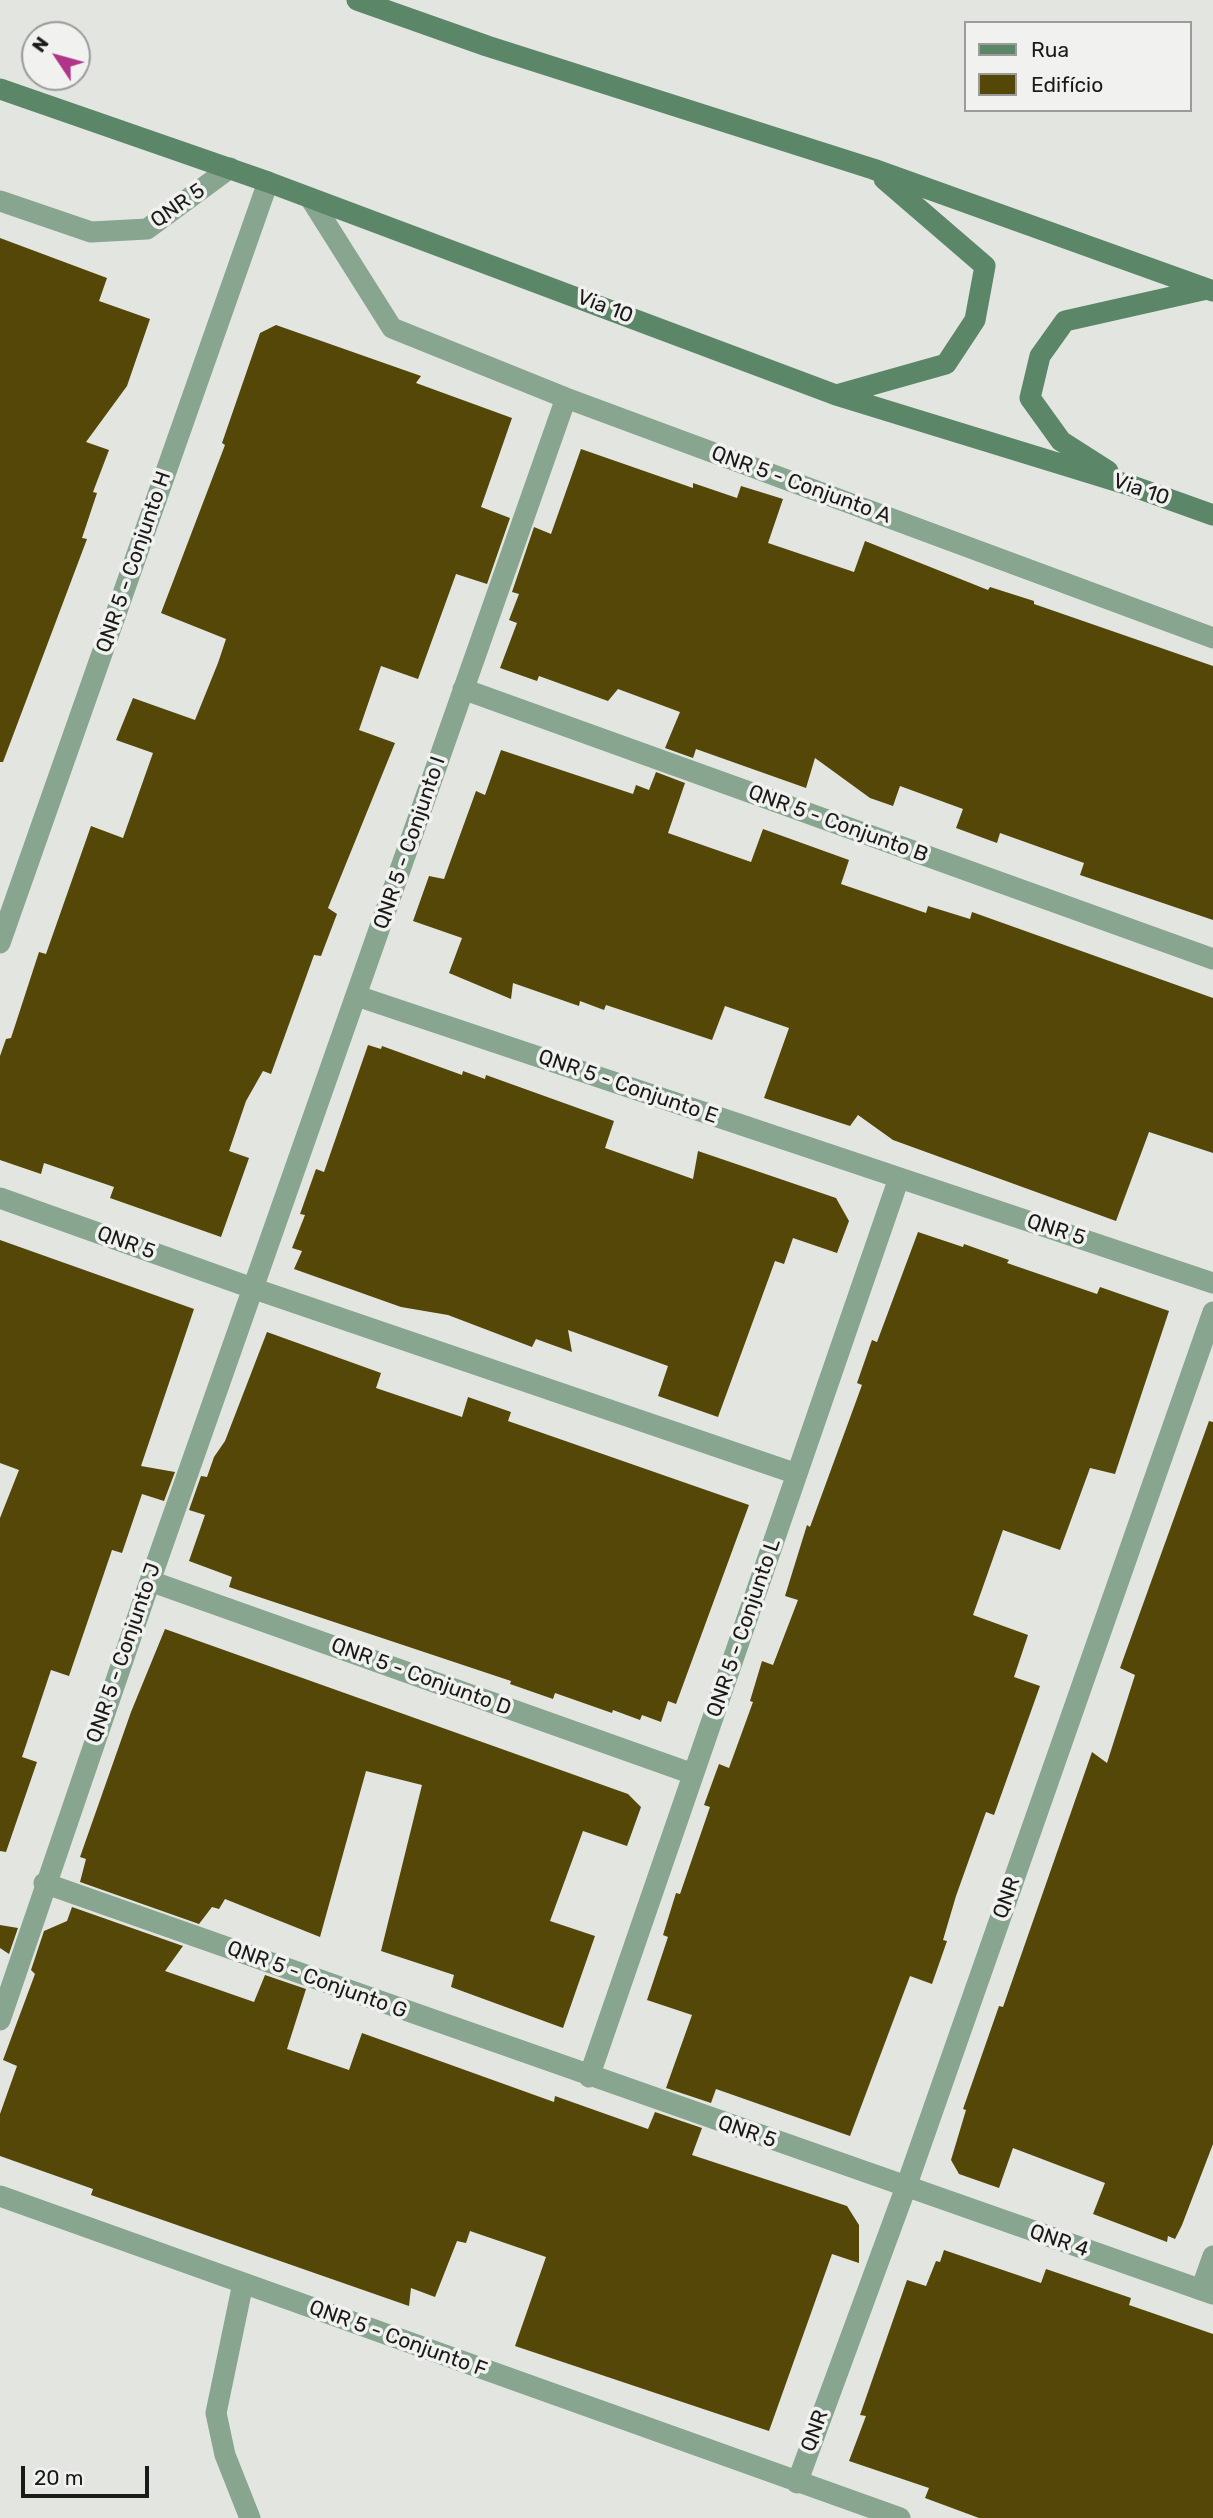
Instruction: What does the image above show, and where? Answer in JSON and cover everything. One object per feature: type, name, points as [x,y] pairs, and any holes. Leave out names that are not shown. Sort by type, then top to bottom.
[{"type":"main road","points":[[357,0],[487,46],[873,169],[1210,290]]},
{"type":"main road","name":"Via 10","points":[[0,89],[230,168],[836,395],[1132,486],[1213,515]]},
{"type":"main road","points":[[836,395],[946,364],[975,320],[985,266],[873,169]]},
{"type":"main road","points":[[1132,486],[1061,440],[1030,398],[1040,356],[1065,321],[1210,290]]},
{"type":"street","name":"QNR 5","points":[[0,201],[91,232],[147,229],[230,168]]},
{"type":"street","name":"QNR 5 - Conjunto H","points":[[0,943],[268,182]]},
{"type":"street","name":"QNR 5 - Conjunto A","points":[[310,198],[392,328],[566,398],[1213,638]]},
{"type":"street","name":"QNR 5 - Conjunto I","points":[[252,1288],[566,398]]},
{"type":"street","name":"QNR 5 - Conjunto B","points":[[463,689],[1213,958]]},
{"type":"street","name":"QNR 5 - Conjunto E","points":[[357,996],[899,1178]]},
{"type":"street","name":"QNR 5","points":[[899,1178],[1213,1283]]},
{"type":"street","name":"QNR 5 - Conjunto L","points":[[589,2077],[899,1178]]},
{"type":"street","name":"QNR 5","points":[[0,1198],[252,1288]]},
{"type":"street","points":[[252,1288],[797,1474]]},
{"type":"street","name":"QNR 5 - Conjunto J","points":[[0,2020],[44,1883],[252,1288]]},
{"type":"street","name":"QNR","points":[[797,2483],[906,2187],[1213,1312]]},
{"type":"street","name":"QNR 5 - Conjunto D","points":[[149,1581],[693,1774]]},
{"type":"street","name":"QNR 5 - Conjunto G","points":[[44,1883],[589,2077]]},
{"type":"street","name":"QNR 5","points":[[589,2077],[906,2187]]},
{"type":"street","name":"QNR 4","points":[[906,2187],[1207,2292]]},
{"type":"street","name":"QNR 5 - Conjunto F","points":[[0,2196],[900,2518]]},
{"type":"street","points":[[1207,2292],[1213,2256]]},
{"type":"street","points":[[243,2283],[216,2413],[225,2455],[250,2518]]},
{"type":"building","points":[[0,238],[107,278],[99,301],[150,319],[127,386],[86,442],[109,450],[93,492],[97,493],[82,538],[87,539],[3,762],[0,762]]},
{"type":"building","points":[[276,325],[421,376],[416,383],[512,418],[481,507],[510,518],[487,584],[456,574],[418,679],[381,666],[359,730],[395,743],[328,908],[337,914],[321,956],[314,955],[271,1074],[263,1071],[246,1101],[229,1151],[249,1158],[221,1237],[110,1198],[114,1187],[44,1163],[41,1174],[0,1160],[0,1056],[6,1039],[11,1038],[39,952],[46,954],[91,826],[123,838],[153,753],[116,740],[133,698],[195,720],[218,663],[226,639],[161,613],[225,445],[222,443],[260,333]]},
{"type":"building","points":[[581,449],[693,488],[693,483],[737,498],[741,486],[783,499],[768,543],[854,572],[865,541],[988,590],[990,587],[1034,601],[1034,604],[1213,666],[1213,920],[1080,875],[1084,863],[1000,833],[997,843],[956,828],[963,809],[900,786],[893,806],[870,798],[815,758],[806,788],[696,749],[693,758],[665,748],[680,712],[618,689],[608,701],[539,676],[537,681],[500,668],[517,623],[509,620],[519,594],[512,592],[534,527],[551,534]]},
{"type":"building","points":[[501,750],[633,794],[636,785],[649,790],[656,772],[685,783],[668,833],[751,862],[763,829],[849,860],[841,884],[926,913],[928,906],[970,919],[972,912],[1213,998],[1213,1153],[1149,1132],[1116,1221],[893,1140],[858,1115],[850,1126],[764,1098],[789,1028],[725,1006],[712,1040],[606,1005],[604,1010],[580,1001],[579,1006],[513,983],[511,999],[449,973],[462,938],[413,921],[429,876],[444,879],[476,791],[485,795]]},
{"type":"building","points":[[368,1045],[381,1049],[382,1046],[462,1075],[463,1071],[485,1079],[486,1075],[614,1121],[605,1148],[693,1179],[698,1151],[836,1198],[849,1221],[837,1253],[793,1238],[784,1264],[775,1261],[718,1417],[658,1396],[668,1366],[568,1330],[572,1352],[536,1339],[532,1347],[448,1315],[401,1307],[294,1269],[302,1251],[292,1248],[305,1215],[300,1214],[316,1169],[324,1172]]},
{"type":"building","points":[[918,1232],[963,1247],[964,1244],[1009,1260],[1007,1263],[1097,1294],[1100,1287],[1169,1311],[1115,1474],[1090,1468],[1060,1550],[1003,1530],[973,1615],[1028,1635],[1014,1677],[1040,1686],[994,1815],[986,1812],[956,1896],[943,1940],[947,1941],[932,1984],[910,1976],[850,2136],[716,2089],[711,2103],[666,2088],[692,2015],[647,2000],[668,1937],[663,1935],[676,1893],[680,1894],[710,1807],[704,1805],[719,1764],[729,1768],[753,1702],[750,1701],[762,1661],[773,1665],[798,1600],[785,1596],[807,1525],[810,1527],[862,1385],[857,1383],[872,1340],[877,1342]]},
{"type":"building","points":[[0,1240],[194,1309],[141,1466],[175,1472],[164,1501],[142,1494],[122,1553],[112,1550],[69,1676],[51,1670],[22,1757],[37,1762],[6,1852],[0,1851],[0,1518],[19,1470],[0,1463]]},
{"type":"building","points":[[267,1332],[381,1373],[376,1388],[462,1417],[468,1397],[511,1412],[508,1421],[749,1505],[676,1704],[668,1701],[661,1722],[642,1715],[640,1720],[613,1710],[612,1713],[555,1693],[553,1699],[510,1684],[511,1681],[229,1587],[232,1577],[189,1561],[205,1515],[189,1510],[201,1476],[207,1477],[214,1457],[225,1441]]},
{"type":"building","points":[[1209,1421],[1213,1422],[1213,2144],[1182,2225],[1175,2239],[1168,2236],[1167,2242],[1093,2214],[1105,2183],[1013,2148],[999,2188],[959,2174],[951,2160],[966,2110],[963,2109],[999,2006],[1003,2007],[1092,1752],[1107,1763],[1135,1675],[1120,1668]]},
{"type":"building","points":[[165,1629],[628,1794],[641,1807],[627,1846],[583,1831],[550,1921],[595,1936],[563,2028],[451,1987],[454,1975],[381,1951],[422,1785],[366,1771],[320,1937],[225,1899],[219,1909],[212,1907],[199,1924],[80,1882],[86,1859],[80,1857],[131,1712]]},
{"type":"building","points":[[72,1907],[183,1946],[165,1971],[254,2002],[265,1975],[306,1989],[287,2049],[349,2070],[362,2033],[554,2102],[555,2096],[648,2129],[655,2112],[702,2128],[692,2155],[847,2206],[859,2225],[859,2263],[832,2254],[769,2431],[515,2346],[546,2257],[470,2231],[466,2243],[457,2241],[435,2297],[411,2288],[409,2306],[91,2195],[93,2189],[0,2156],[0,2114],[17,2066],[3,2060],[35,1974],[31,1970],[44,1931],[67,1921]]},
{"type":"building","points":[[0,1925],[18,1928],[9,1954],[0,1948]]},
{"type":"building","points":[[944,2250],[1041,2283],[1046,2269],[1131,2298],[1129,2305],[1213,2334],[1213,2518],[979,2518],[925,2498],[929,2488],[849,2461],[866,2416],[860,2415],[907,2280],[926,2286],[936,2261],[940,2262]]}]
